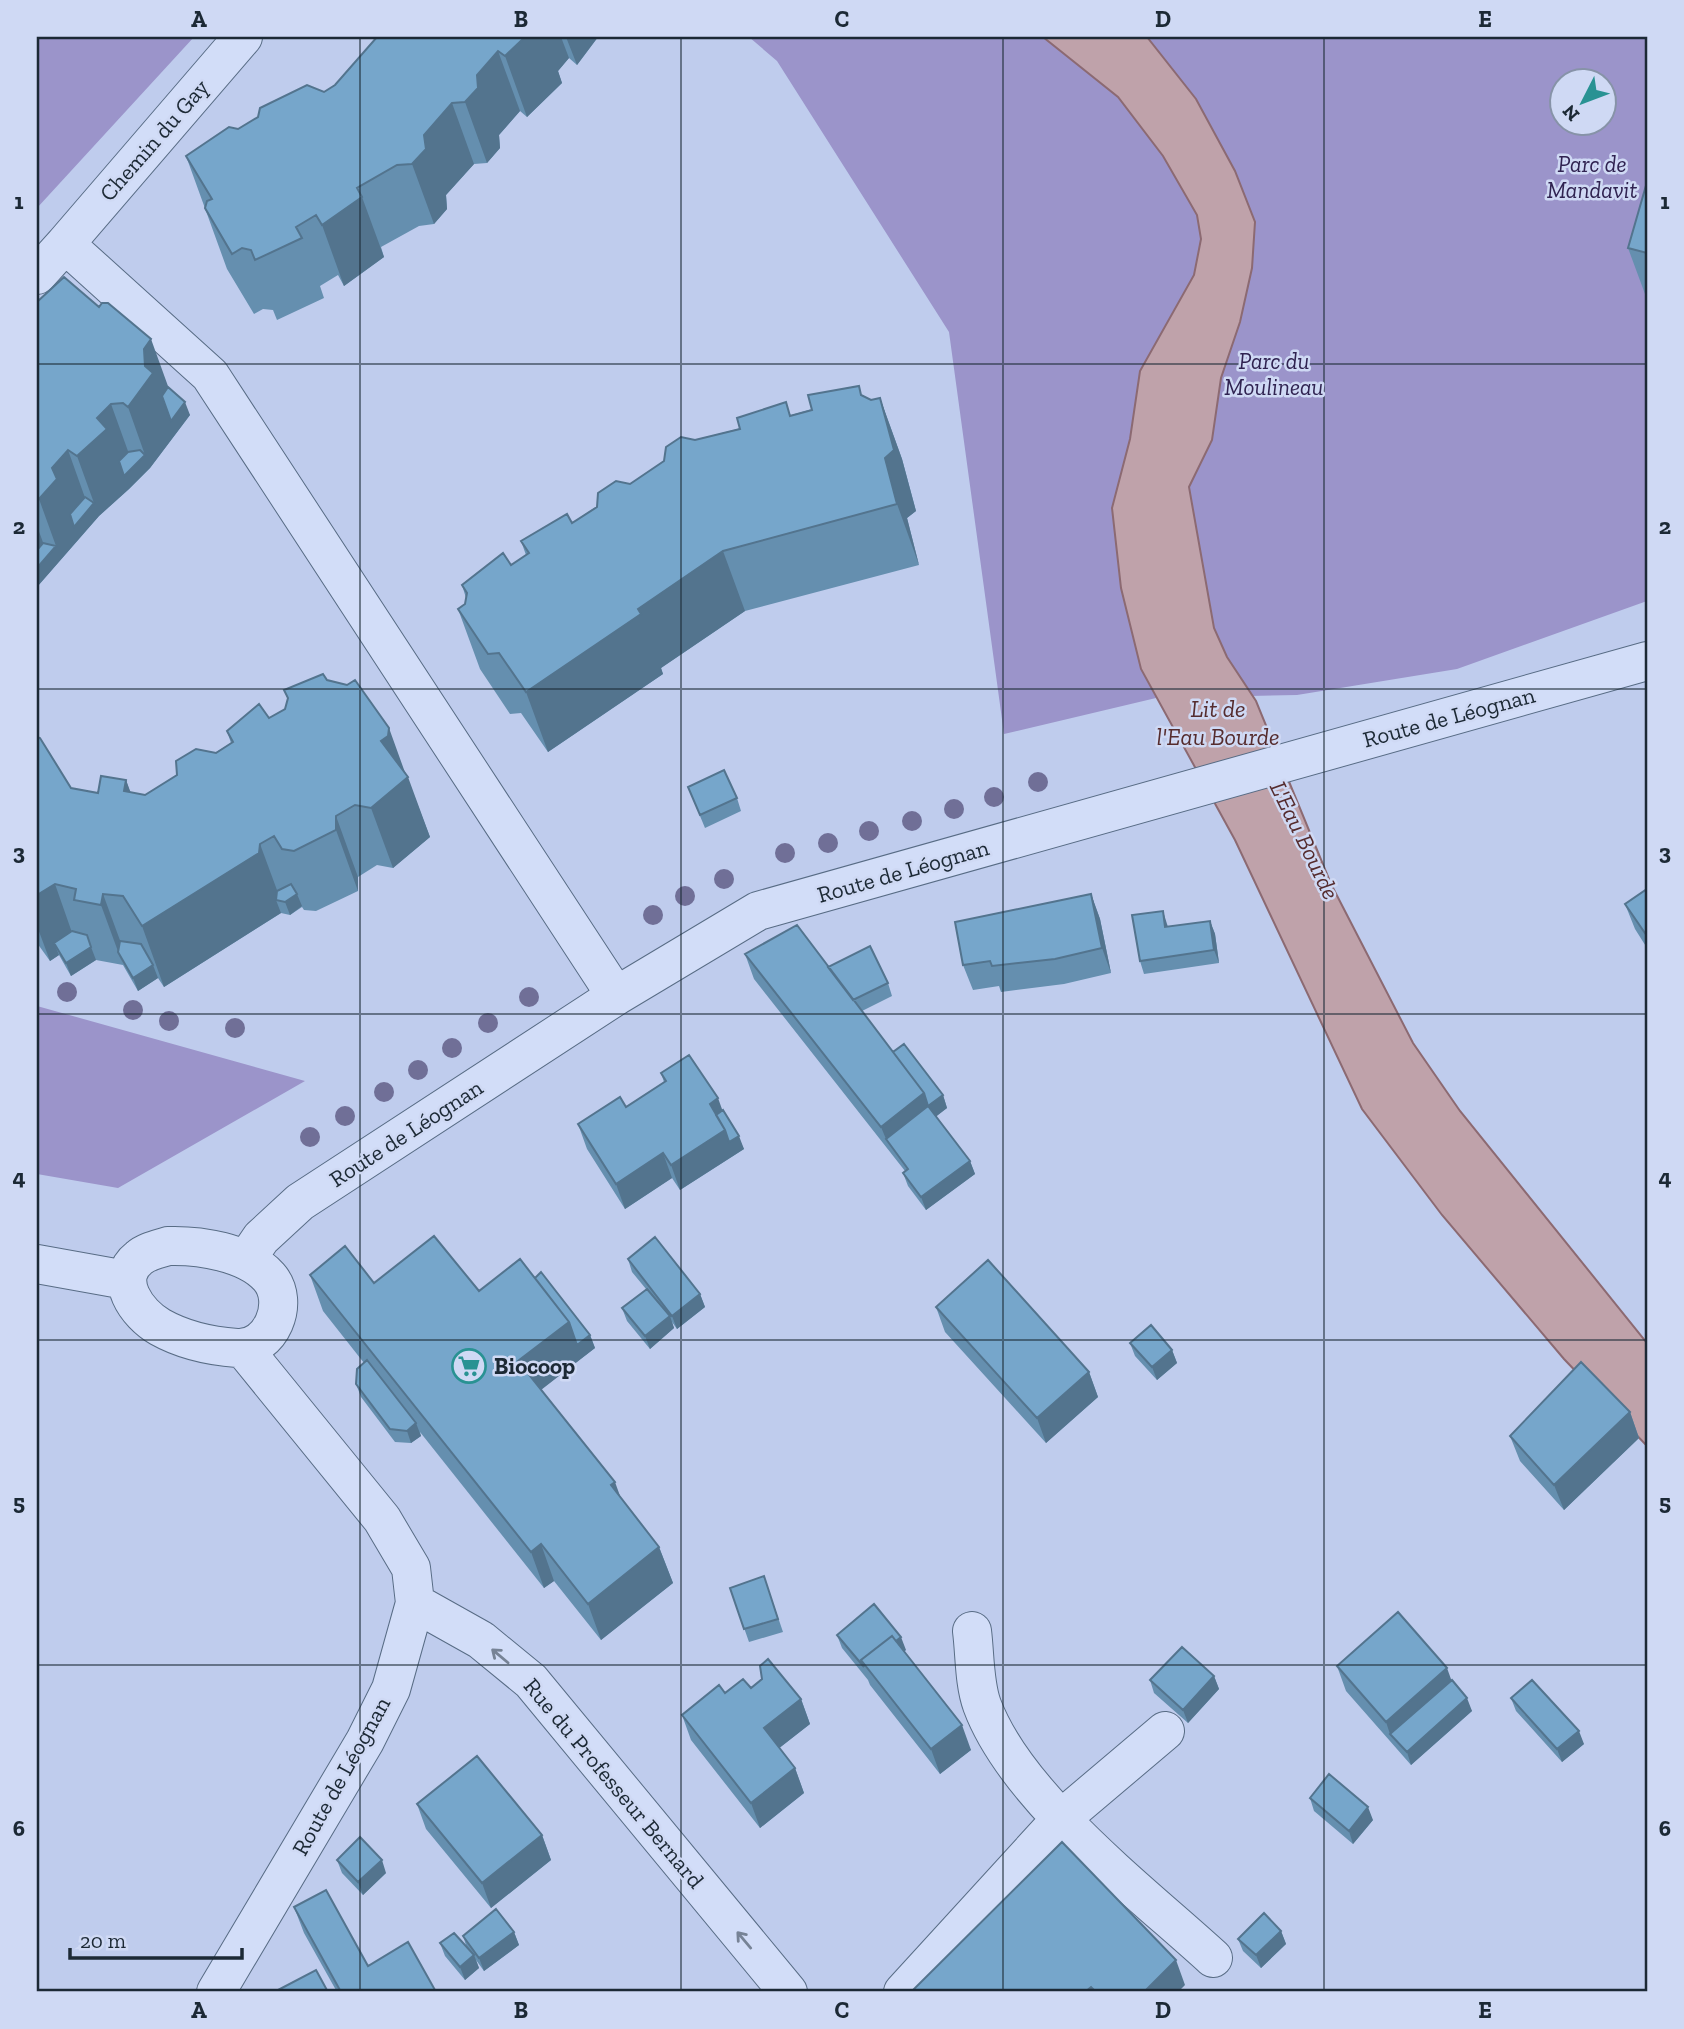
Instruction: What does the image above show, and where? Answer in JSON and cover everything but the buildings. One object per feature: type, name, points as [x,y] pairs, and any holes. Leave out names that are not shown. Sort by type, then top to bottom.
[{"type":"street","name":"Chemin du Gay","points":[[37,275],[243,37]]},
{"type":"street","points":[[65,244],[138,309],[217,386],[616,996]]},
{"type":"street","name":"Route de Léognan","points":[[246,1260],[261,1238],[300,1202],[616,996],[758,911],[1647,661]]},
{"type":"street","points":[[169,1246],[187,1246],[246,1260],[269,1277],[276,1292],[279,1312],[273,1328],[243,1348],[215,1346],[159,1326],[143,1314],[131,1299],[126,1280],[132,1265],[140,1256],[169,1246]]},
{"type":"street","points":[[37,1264],[126,1280]]},
{"type":"street","name":"Route de Léognan","points":[[216,1992],[365,1741],[391,1689],[415,1603],[411,1568],[382,1519],[243,1348]]},
{"type":"street","name":"Rue du Professeur Bernard","points":[[415,1603],[481,1640],[531,1681],[788,1992]]},
{"type":"street","points":[[972,1631],[982,1704],[1012,1762],[1061,1819],[1213,1958]]},
{"type":"street","points":[[903,1992],[1061,1819],[1165,1731]]},
{"type":"green space","points":[[37,37],[194,37],[37,208]]},
{"type":"green space","name":"Parc du Moulineau","points":[[749,37],[1647,37],[1647,601],[1457,669],[1297,695],[1156,698],[1004,734],[949,332],[777,61]]},
{"type":"green space","points":[[37,1006],[305,1081],[118,1188],[37,1174]]},
{"type":"water","name":"Lit de l'Eau Bourde","points":[[1043,37],[1147,37],[1196,99],[1235,171],[1255,222],[1252,268],[1240,322],[1221,378],[1212,440],[1189,487],[1214,628],[1227,657],[1256,701],[1331,884],[1413,1043],[1460,1111],[1647,1343],[1647,1446],[1564,1359],[1442,1215],[1362,1109],[1235,840],[1141,669],[1121,588],[1112,508],[1130,439],[1140,371],[1194,275],[1201,239],[1197,215],[1163,156],[1118,97]]},
{"type":"place","name":"Biocoop","points":[[469,1366]]},
{"type":"park label","name":"Parc de Mandavit","points":[[1592,177]]},
{"type":"water label","name":"L'Eau Bourde","points":[[1305,840]]}]
